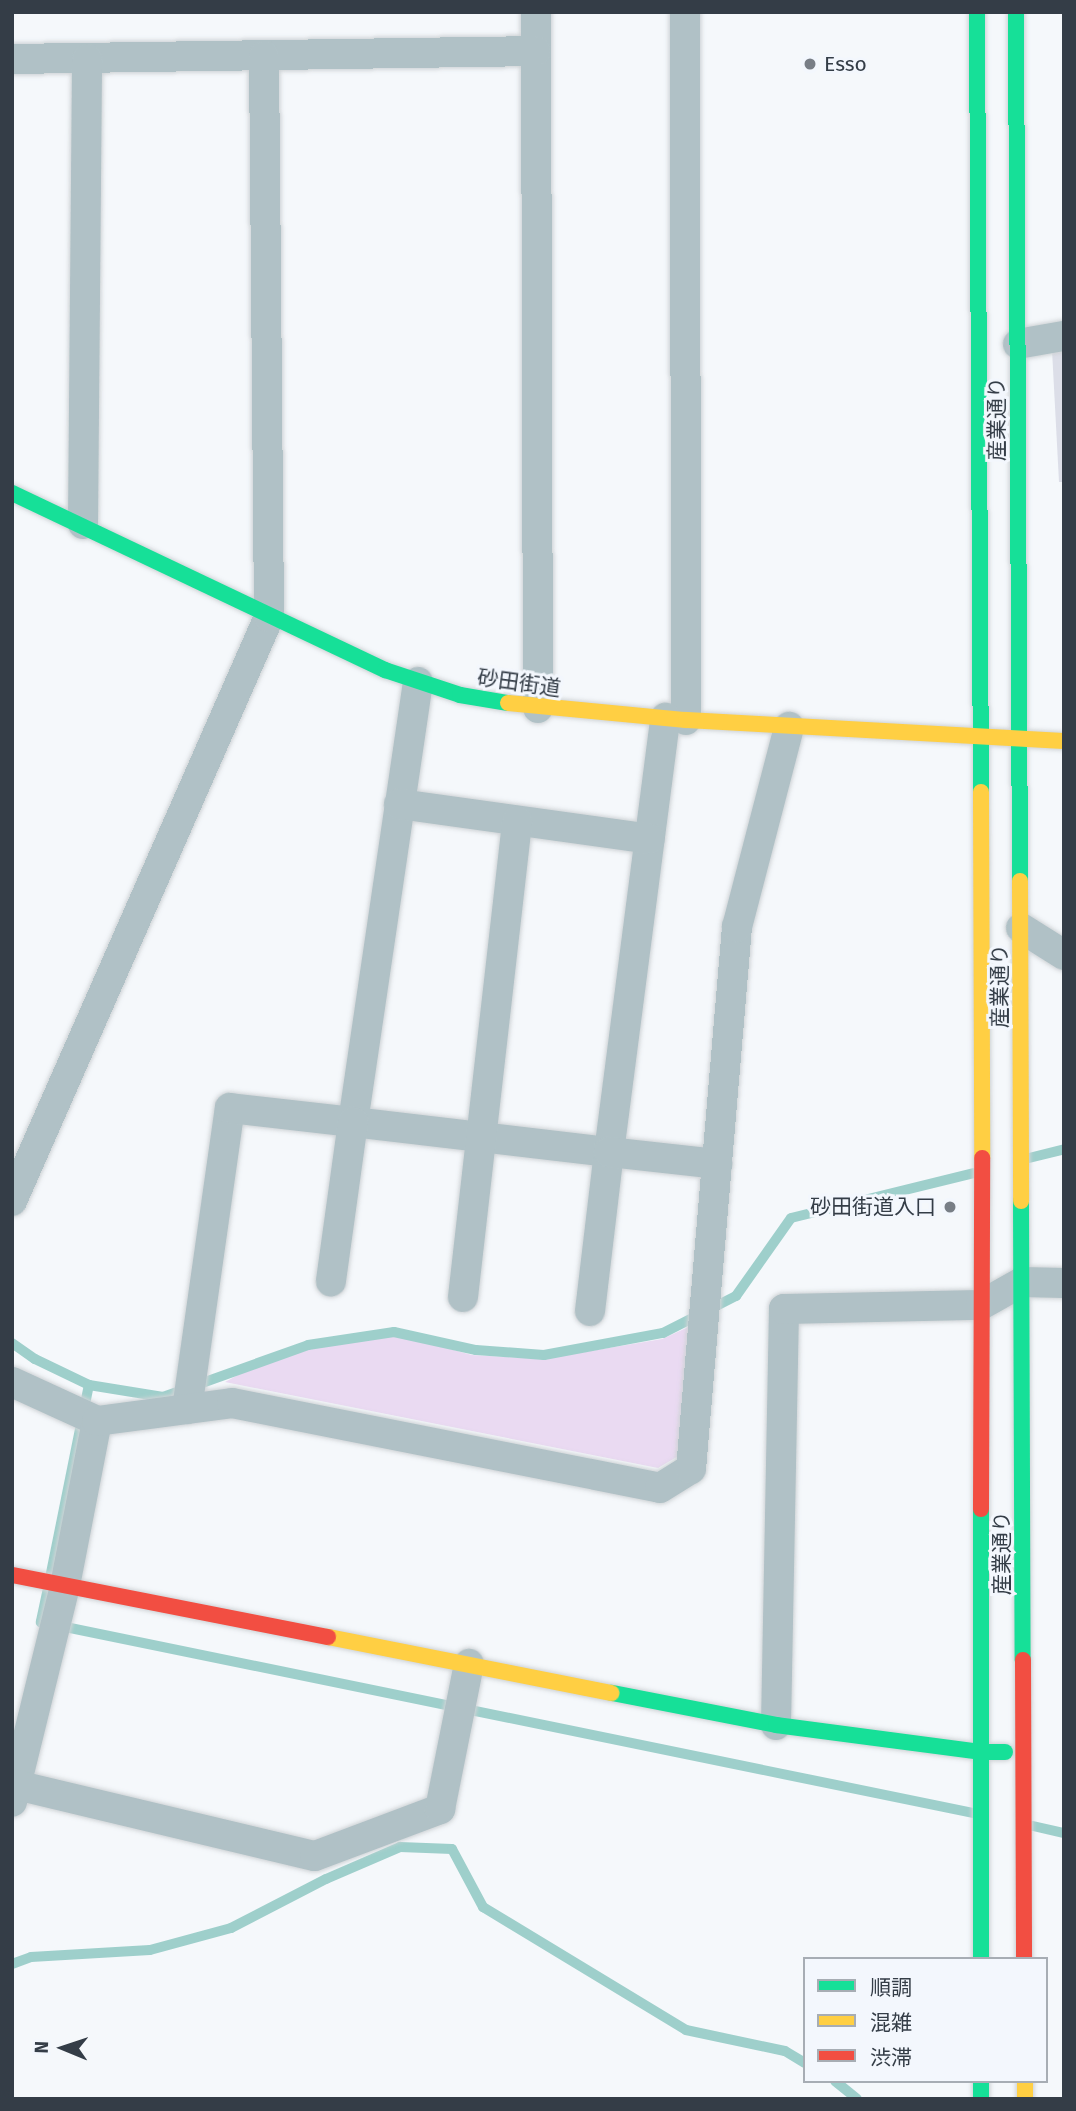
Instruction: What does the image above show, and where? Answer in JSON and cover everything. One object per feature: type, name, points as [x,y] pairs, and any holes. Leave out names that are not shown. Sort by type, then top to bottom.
[{"type":"street","points":[[536,12],[538,708]]},
{"type":"street","points":[[590,1311],[650,839],[675,719],[685,12]]},
{"type":"street","name":"産業通り","points":[[977,12],[981,736],[981,1957]]},
{"type":"street","name":"産業通り","points":[[1016,12],[1024,1957]]},
{"type":"street","points":[[12,59],[536,51]]},
{"type":"street","points":[[12,1201],[269,617],[264,56]]},
{"type":"street","points":[[83,524],[87,59]]},
{"type":"street","points":[[1018,344],[1064,336]]},
{"type":"street","name":"砂田街道","points":[[12,493],[83,524],[269,617],[385,670],[460,695],[538,708],[675,719],[1064,741]]},
{"type":"street","points":[[331,1281],[418,682]]},
{"type":"street","points":[[12,1382],[97,1421],[232,1403],[660,1489],[691,1469],[737,927],[789,727]]},
{"type":"street","points":[[400,804],[650,839]]},
{"type":"street","points":[[463,1297],[517,821]]},
{"type":"street","points":[[1021,928],[1064,954]]},
{"type":"street","points":[[187,1409],[230,1108],[717,1164]]},
{"type":"street","points":[[776,1726],[784,1309],[981,1305],[1022,1282],[1064,1283]]},
{"type":"street","points":[[97,1421],[65,1586],[14,1790],[315,1856],[440,1809],[469,1664]]},
{"type":"street","points":[[12,1576],[776,1726],[982,1752],[1024,1752]]},
{"type":"shaded area","points":[[695,1324],[680,1455],[658,1468],[225,1382],[266,1360],[330,1344],[398,1335],[472,1355],[543,1359],[662,1339]]},
{"type":"building","points":[[1064,348],[1064,482],[1059,482],[1052,350]]},
{"type":"waterway","points":[[1029,1158],[1064,1149]]},
{"type":"waterway","points":[[12,1343],[35,1359],[89,1385],[163,1397],[308,1345],[394,1332],[476,1350],[544,1355],[663,1333],[736,1296],[791,1218],[974,1173]]},
{"type":"waterway","points":[[51,1573],[89,1385]]},
{"type":"waterway","points":[[48,1588],[41,1622],[973,1813]]},
{"type":"waterway","points":[[1033,1826],[1064,1833]]},
{"type":"waterway","points":[[12,1964],[31,1957],[150,1950],[231,1928],[326,1879],[400,1847],[452,1849],[483,1907],[686,2030],[785,2051],[803,2062]]},
{"type":"waterway","points":[[837,2083],[857,2099]]},
{"type":"traffic: fast","points":[[977,12],[981,792]]},
{"type":"traffic: fast","points":[[1016,12],[1020,881]]},
{"type":"traffic: fast","points":[[12,493],[385,670],[460,695],[508,703]]},
{"type":"traffic: fast","points":[[1021,1201],[1023,1660]]},
{"type":"traffic: fast","points":[[981,1509],[981,1957]]},
{"type":"traffic: fast","points":[[612,1693],[776,1725],[982,1752],[1005,1752]]},
{"type":"traffic: fast","points":[[981,2083],[981,2099]]},
{"type":"traffic: slow","points":[[508,703],[686,720],[1064,741]]},
{"type":"traffic: slow","points":[[981,792],[982,1158]]},
{"type":"traffic: slow","points":[[1020,881],[1021,1201]]},
{"type":"traffic: slow","points":[[328,1637],[612,1693]]},
{"type":"traffic: slow","points":[[1025,2083],[1025,2099]]},
{"type":"traffic: jam","points":[[981,1509],[982,1158]]},
{"type":"traffic: jam","points":[[12,1575],[328,1637]]},
{"type":"traffic: jam","points":[[1023,1660],[1024,1957]]},
{"type":"place","name":"Esso","points":[[810,64]]},
{"type":"place","name":"砂田街道入口","points":[[950,1207]]}]
